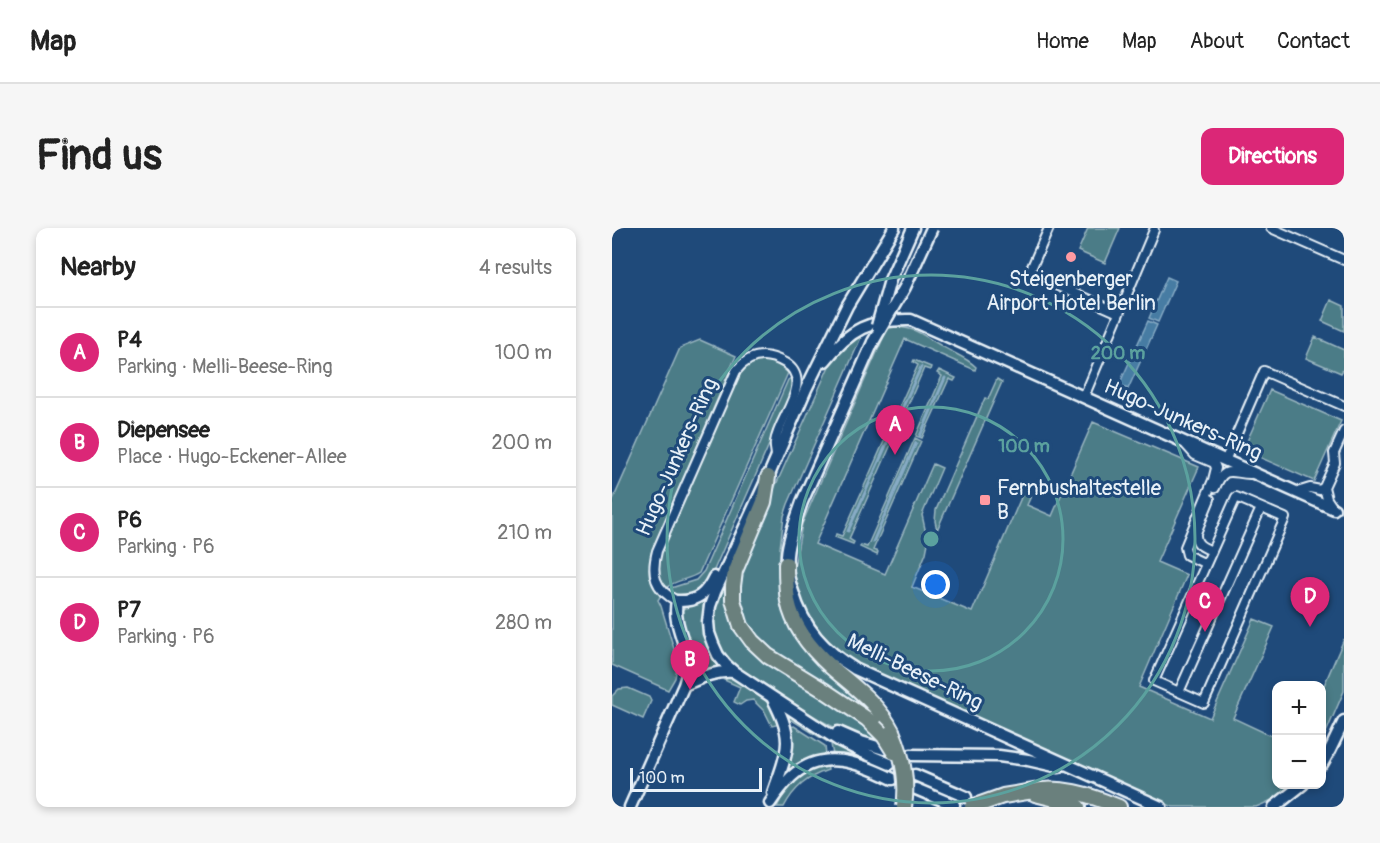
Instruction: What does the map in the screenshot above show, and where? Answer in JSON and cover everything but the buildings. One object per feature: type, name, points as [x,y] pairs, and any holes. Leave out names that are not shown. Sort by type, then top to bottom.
[{"type":"highway","points":[[768,477],[764,502],[735,571],[733,600],[741,626],[752,641],[768,656],[867,719],[891,746],[903,768]]},
{"type":"highway","points":[[786,564],[788,603],[804,637],[829,665],[873,703],[892,730],[903,768],[904,807]]},
{"type":"highway","points":[[969,802],[1052,788],[1087,795],[1119,807]]},
{"type":"highway","points":[[1027,792],[1078,807]]},
{"type":"street","name":"Hugo-Junkers-Ring","points":[[894,228],[847,306],[806,389],[720,580],[710,606],[709,633],[726,665],[734,672],[838,740],[861,752],[903,768],[969,802]]},
{"type":"street","name":"Melli-Beese-Ring","points":[[873,342],[890,280],[913,228]]},
{"type":"street","name":"Melli-Beese-Ring","points":[[932,228],[905,286],[873,342],[802,502],[793,528],[786,564],[802,616],[812,633],[837,658],[855,669],[1161,807]]},
{"type":"street","points":[[1049,228],[1032,272],[1119,313]]},
{"type":"street","points":[[1271,228],[1344,260]]},
{"type":"street","points":[[1084,397],[1154,230]]},
{"type":"street","name":"Hugo-Junkers-Ring","points":[[777,457],[787,447],[823,363],[841,341],[864,327],[888,321],[911,320],[1334,509]]},
{"type":"street","name":"Hugo-Junkers-Ring","points":[[677,601],[665,593],[657,582],[654,568],[657,551],[736,371],[745,361],[760,356],[776,358],[783,362],[792,368],[797,378],[795,391],[775,442],[777,457]]},
{"type":"street","points":[[1226,461],[1264,371],[1344,406]]},
{"type":"street","points":[[1296,493],[1310,488],[1320,490],[1324,487],[1335,463],[1334,453],[1344,431]]},
{"type":"street","points":[[1184,442],[1195,455],[1214,463],[1216,468],[1185,547],[1187,555],[1206,564]]},
{"type":"street","points":[[1212,551],[1197,544],[1196,533],[1218,481],[1230,471],[1257,475]]},
{"type":"street","points":[[630,807],[684,685],[688,670],[675,617],[677,601],[698,597],[709,588],[751,497],[768,477]]},
{"type":"street","points":[[1324,487],[1327,498],[1334,509]]},
{"type":"street","points":[[1236,497],[1285,518],[1204,703],[1154,681],[1206,564],[1236,497]]},
{"type":"street","points":[[1179,692],[1261,508]]},
{"type":"street","points":[[684,685],[718,672],[734,672]]},
{"type":"street","points":[[769,805],[787,741],[784,726],[772,696]]},
{"type":"street","points":[[788,706],[861,742],[884,749]]},
{"type":"street","points":[[1326,757],[1344,721]]},
{"type":"street","points":[[911,755],[999,756],[1028,760],[1093,777]]},
{"type":"street","points":[[769,805],[791,777],[823,761],[849,761],[864,765],[893,779]]},
{"type":"street","points":[[916,789],[954,805]]},
{"type":"street","points":[[1274,807],[1297,789]]},
{"type":"green space","points":[[1088,228],[1120,228],[1105,263],[1078,251]]},
{"type":"green space","points":[[1331,300],[1344,306],[1344,331],[1322,321]]},
{"type":"green space","points":[[888,327],[916,331],[968,360],[976,367],[975,370],[905,339],[815,544],[885,574],[933,464],[942,468],[922,515],[928,543],[912,587],[972,612],[1023,493],[1031,496],[1027,505],[1052,516],[1093,422],[1199,467],[1157,562],[1187,575],[1139,687],[1210,718],[1254,619],[1274,627],[1233,718],[1272,736],[1272,789],[1288,789],[1276,798],[1256,807],[1173,807],[857,666],[839,655],[818,633],[803,609],[794,568],[802,524]]},
{"type":"green space","points":[[863,333],[788,504],[784,516],[780,566],[785,607],[884,727],[870,713],[786,662],[755,637],[744,620],[738,593],[745,554],[830,364],[845,346]]},
{"type":"green space","points":[[1315,337],[1344,350],[1344,368],[1341,373],[1306,358]]},
{"type":"green space","points":[[700,340],[736,356],[651,553],[650,576],[653,585],[661,595],[658,600],[678,662],[675,678],[668,690],[612,665],[612,502],[680,348]]},
{"type":"green space","points":[[914,360],[931,367],[930,370],[924,368],[898,428],[891,425],[918,365],[913,362]]},
{"type":"green space","points":[[757,361],[774,363],[788,373],[699,573],[666,588],[659,570],[662,550],[743,369]]},
{"type":"green space","points":[[939,370],[956,378],[954,381],[949,379],[922,438],[916,436],[942,376],[937,373]]},
{"type":"green space","points":[[791,378],[791,393],[787,404],[710,579],[687,596],[669,591],[671,588],[696,580],[704,571],[788,380]]},
{"type":"green space","points":[[997,379],[1002,382],[937,530],[936,510],[985,398],[988,399]]},
{"type":"green space","points":[[1270,390],[1341,421],[1314,481],[1243,450]]},
{"type":"green space","points":[[890,428],[897,431],[849,539],[854,542],[853,544],[835,537],[836,534],[842,536]]},
{"type":"green space","points":[[915,438],[921,441],[873,550],[878,552],[877,555],[860,547],[861,545],[867,547]]},
{"type":"green space","points":[[729,574],[735,624],[850,713],[849,716],[865,727],[875,738],[877,745],[847,734],[822,721],[729,661],[719,647],[713,618],[717,599]]},
{"type":"green space","points":[[700,600],[706,602],[703,619],[708,645],[721,668],[696,675],[680,618],[684,608]]},
{"type":"green space","points":[[1344,639],[1344,691],[1326,733],[1326,681]]},
{"type":"green space","points":[[729,677],[760,695],[770,705],[780,724],[772,726],[765,712],[753,700],[740,705],[734,702],[740,687],[724,680]]},
{"type":"green space","points":[[628,688],[649,697],[651,701],[643,719],[612,705],[612,696],[619,689]]},
{"type":"green space","points":[[784,709],[889,767],[890,770],[855,757],[833,755],[831,744],[792,720],[787,721]]},
{"type":"green space","points":[[794,726],[825,746],[826,756],[801,763],[789,772],[786,768],[789,727]]},
{"type":"green space","points":[[827,765],[828,770],[802,784],[784,807],[777,807],[796,779],[810,770]]},
{"type":"water","points":[[1167,277],[1176,281],[1158,322],[1149,318]]},
{"type":"water","points":[[1148,321],[1157,325],[1128,389],[1119,385]]},
{"type":"waterway","points":[[895,424],[921,367]]},
{"type":"waterway","points":[[920,436],[945,378]]},
{"type":"waterway","points":[[848,531],[892,432]]},
{"type":"waterway","points":[[873,542],[916,443]]},
{"type":"place","name":"Steigenberger Airport Hotel Berlin","points":[[1071,257]]},
{"type":"place","name":"P4","points":[[895,455]]},
{"type":"place","name":"Fernbushaltestelle B","points":[[985,500]]},
{"type":"place","name":"P7","points":[[1310,627]]},
{"type":"place","name":"P6","points":[[1205,632]]},
{"type":"place","name":"Diepensee","points":[[690,690]]}]
